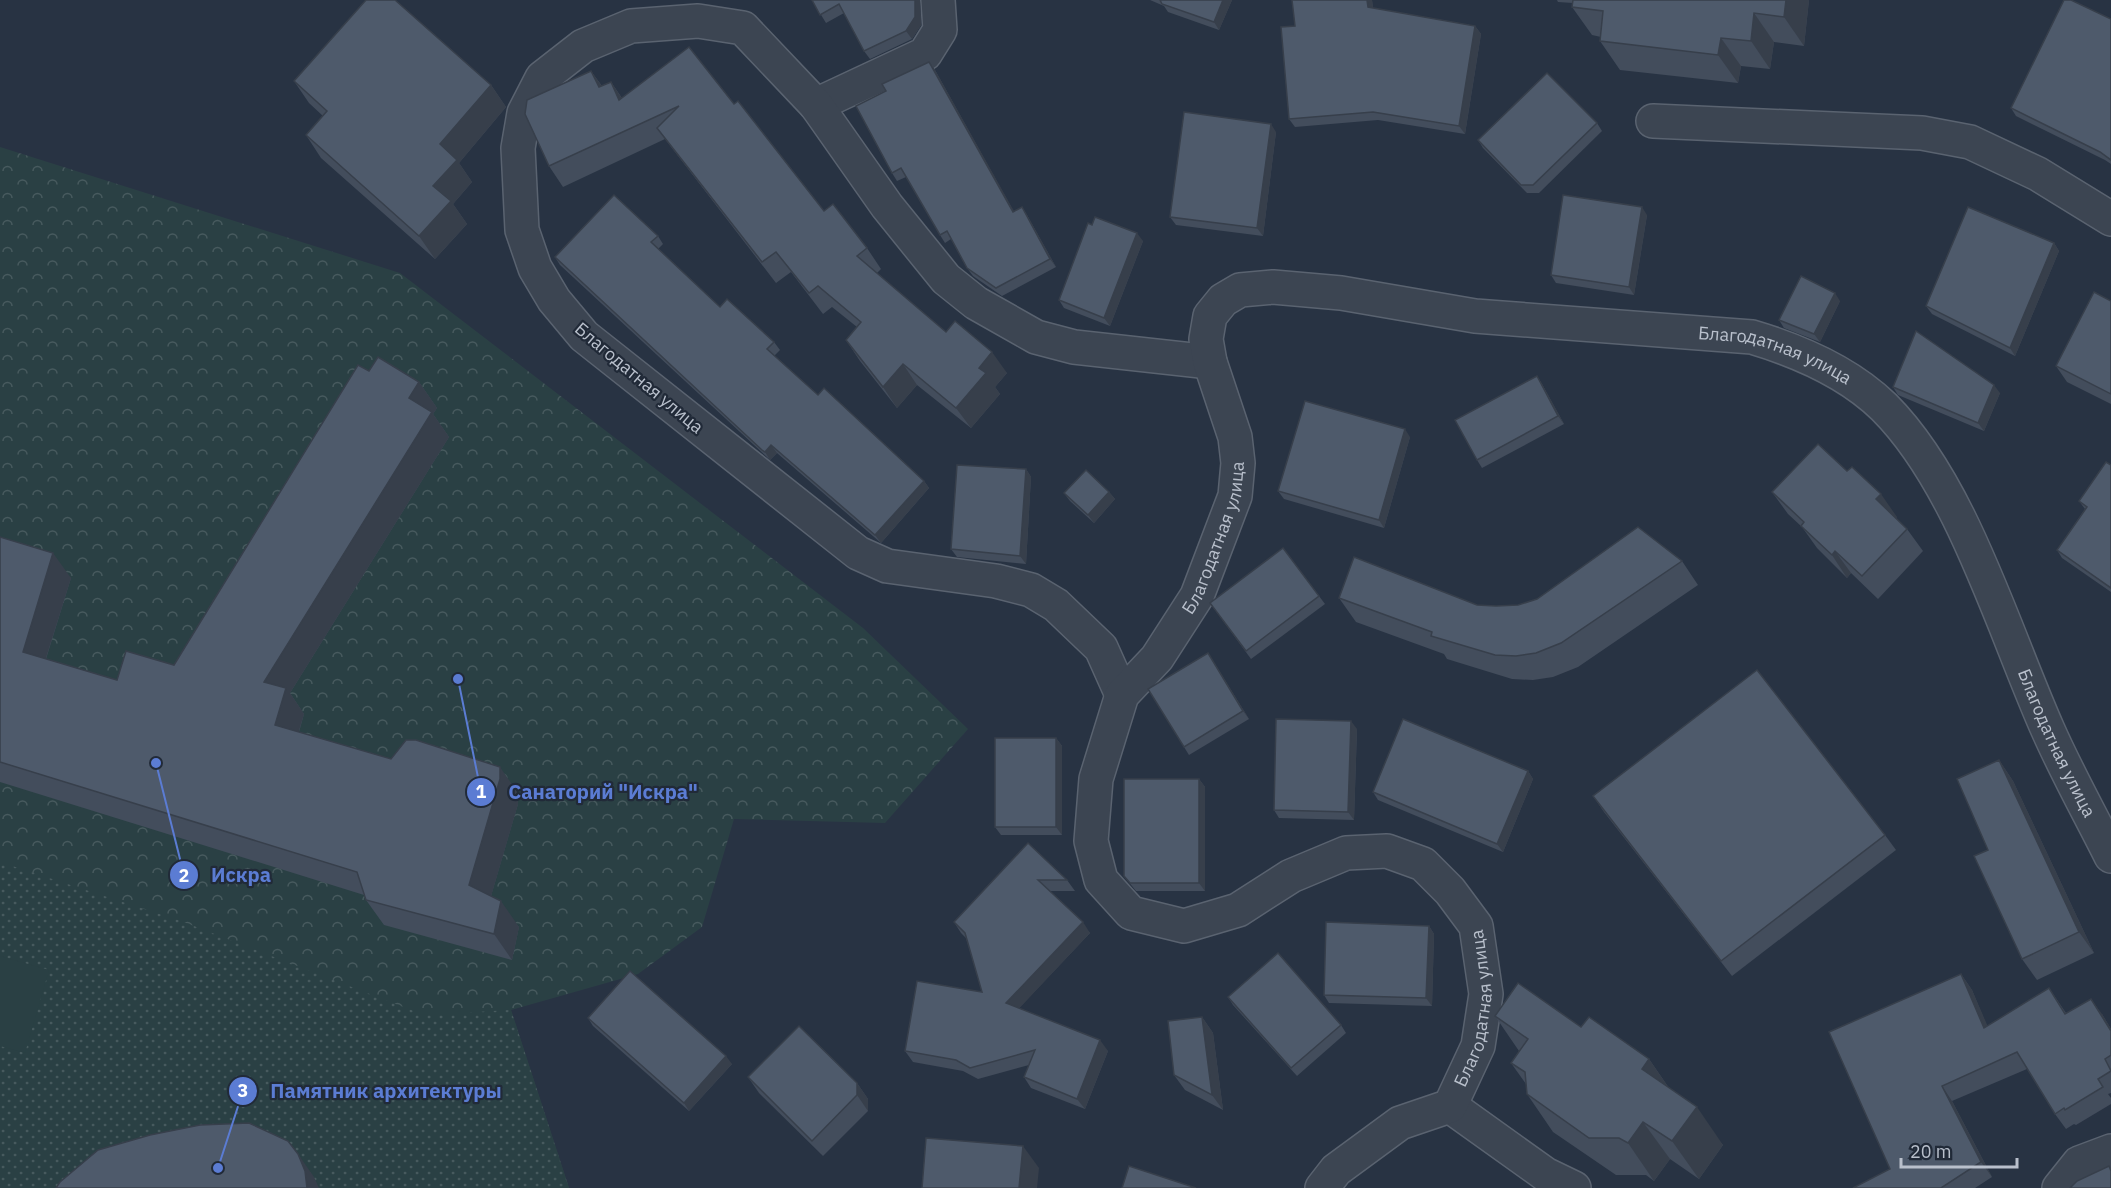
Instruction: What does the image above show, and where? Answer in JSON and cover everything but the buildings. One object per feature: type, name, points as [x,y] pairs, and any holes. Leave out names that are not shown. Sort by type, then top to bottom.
[{"type":"street","points":[[816,105],[925,54],[940,30],[938,0]]},
{"type":"street","name":"Благодатная улица","points":[[1122,695],[1101,648],[1056,605],[1031,590],[996,581],[887,566],[858,553],[584,336],[554,300],[535,268],[522,230],[518,148],[524,113],[542,78],[583,46],[632,26],[698,21],[743,28],[816,105],[887,206],[946,279],[976,303],[1036,337],[1074,346],[1210,362]]},
{"type":"street","points":[[1653,121],[1922,133],[1970,142],[2038,174],[2111,219]]},
{"type":"street","name":"Благодатная улица","points":[[1322,1188],[1336,1170],[1400,1123],[1450,1106],[1478,1046],[1486,994],[1476,926],[1450,891],[1423,864],[1387,851],[1346,854],[1291,876],[1238,910],[1184,926],[1131,913],[1101,880],[1091,841],[1096,779],[1122,695],[1157,658],[1197,596],[1235,496],[1238,463],[1235,437],[1210,362],[1206,339],[1210,316],[1223,300],[1240,290],[1273,287],[1341,293],[1475,316],[1752,337],[1791,348],[1835,371],[1883,407],[1924,457],[1966,535],[2048,731],[2111,856]]},
{"type":"street","name":"Благодатная улица","points":[[1450,1106],[1545,1174],[1574,1188]]},
{"type":"street","points":[[2059,1188],[2079,1163],[2111,1151]]},
{"type":"green space","points":[[0,147],[400,273],[863,628],[968,729],[885,823],[734,819],[702,927],[638,974],[511,1010],[569,1188],[0,1188]]},
{"type":"green space","points":[[0,862],[181,921],[424,1015],[511,1010],[569,1188],[0,1188]]},
{"type":"green space","points":[[0,956],[49,970],[25,1053],[0,1046]]},
{"type":"place","name":"Санаторий \"Искра\"","points":[[458,679]]},
{"type":"place","name":"Искра","points":[[156,763]]},
{"type":"place","name":"Памятник архитектуры","points":[[218,1168]]}]
